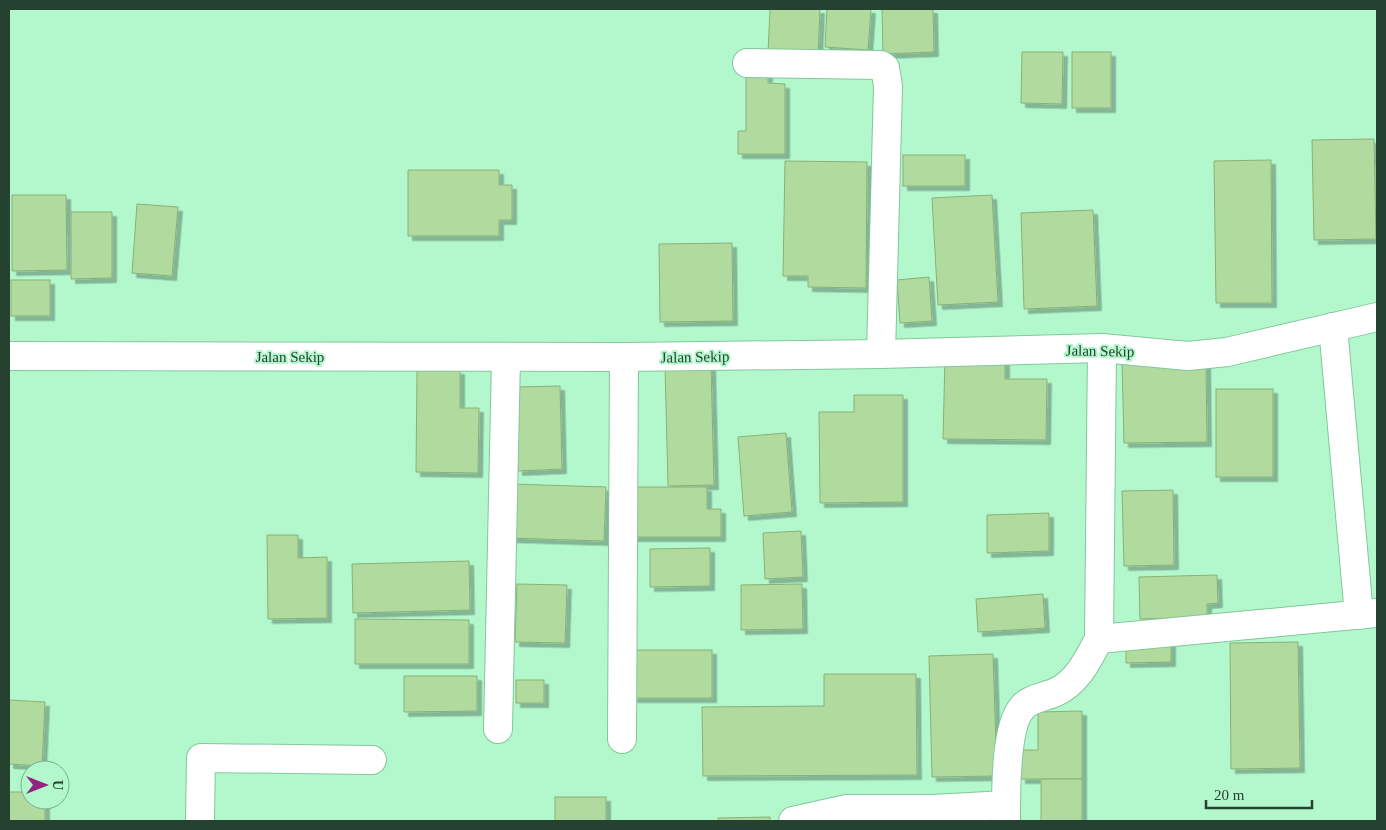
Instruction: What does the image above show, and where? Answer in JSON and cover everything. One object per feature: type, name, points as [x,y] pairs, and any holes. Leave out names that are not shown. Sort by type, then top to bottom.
[{"type":"street","points":[[747,63],[881,65],[885,68],[888,86],[881,354]]},
{"type":"street","name":"Jalan Sekip","points":[[9,356],[506,358],[881,354],[1102,348],[1188,356],[1228,352],[1377,317]]},
{"type":"street","points":[[1099,639],[1368,614],[1333,327]]},
{"type":"street","points":[[793,821],[847,809],[933,809],[1006,813],[1012,727],[1017,715],[1026,703],[1058,691],[1070,683],[1080,673],[1099,639],[1102,348]]},
{"type":"street","points":[[622,739],[624,357]]},
{"type":"street","points":[[498,729],[506,358]]},
{"type":"street","points":[[200,821],[201,758],[372,760]]},
{"type":"building","points":[[770,9],[820,9],[818,55],[768,53]]},
{"type":"building","points":[[827,9],[871,9],[868,50],[825,47]]},
{"type":"building","points":[[882,9],[933,9],[934,52],[883,54]]},
{"type":"building","points":[[1022,52],[1063,52],[1062,104],[1021,103]]},
{"type":"building","points":[[1072,52],[1111,52],[1111,108],[1072,108]]},
{"type":"building","points":[[746,70],[768,70],[768,83],[785,84],[785,154],[738,154],[738,131],[746,131]]},
{"type":"building","points":[[1374,139],[1376,239],[1314,240],[1312,140]]},
{"type":"building","points":[[903,155],[965,155],[965,186],[903,186]]},
{"type":"building","points":[[1271,160],[1272,303],[1216,303],[1214,161]]},
{"type":"building","points":[[785,161],[867,162],[866,288],[808,287],[808,276],[783,276]]},
{"type":"building","points":[[408,170],[499,170],[499,185],[512,185],[512,220],[499,220],[499,236],[408,236]]},
{"type":"building","points":[[12,195],[66,195],[67,270],[12,271]]},
{"type":"building","points":[[992,195],[998,302],[938,305],[932,198]]},
{"type":"building","points":[[137,204],[178,207],[172,276],[132,273]]},
{"type":"building","points":[[1093,210],[1097,306],[1024,309],[1021,213]]},
{"type":"building","points":[[71,212],[112,212],[112,278],[71,279]]},
{"type":"building","points":[[732,243],[733,321],[660,322],[659,244]]},
{"type":"building","points":[[929,277],[932,321],[900,323],[897,280]]},
{"type":"building","points":[[11,280],[50,280],[50,316],[11,316]]},
{"type":"building","points":[[945,357],[1005,358],[1005,379],[1047,379],[1046,440],[943,439]]},
{"type":"building","points":[[1206,362],[1207,442],[1124,443],[1122,363]]},
{"type":"building","points":[[711,365],[714,485],[668,486],[665,366]]},
{"type":"building","points":[[417,370],[460,370],[460,408],[479,408],[478,473],[416,472]]},
{"type":"building","points":[[560,386],[562,469],[518,471],[516,387]]},
{"type":"building","points":[[1216,389],[1273,389],[1273,477],[1216,477]]},
{"type":"building","points":[[854,395],[903,395],[903,502],[820,503],[819,412],[854,412]]},
{"type":"building","points":[[786,433],[792,512],[744,516],[738,437]]},
{"type":"building","points":[[511,484],[606,487],[604,541],[509,538]]},
{"type":"building","points":[[629,487],[707,487],[707,509],[721,509],[721,537],[629,537]]},
{"type":"building","points":[[1173,490],[1174,565],[1124,566],[1122,491]]},
{"type":"building","points":[[1049,513],[1049,551],[987,553],[987,515]]},
{"type":"building","points":[[801,531],[803,577],[765,579],[763,533]]},
{"type":"building","points":[[267,535],[298,535],[298,558],[327,557],[327,618],[268,619]]},
{"type":"building","points":[[710,548],[710,586],[650,587],[650,549]]},
{"type":"building","points":[[469,561],[470,610],[353,613],[352,564]]},
{"type":"building","points":[[1217,575],[1218,603],[1207,604],[1207,617],[1140,619],[1139,577]]},
{"type":"building","points":[[517,584],[567,585],[565,643],[515,642]]},
{"type":"building","points":[[802,584],[803,629],[741,630],[741,585]]},
{"type":"building","points":[[1043,594],[1045,628],[978,632],[976,599]]},
{"type":"building","points":[[355,619],[469,620],[469,664],[355,664]]},
{"type":"building","points":[[1126,640],[1171,640],[1171,662],[1126,663]]},
{"type":"building","points":[[1298,642],[1300,768],[1231,769],[1230,643]]},
{"type":"building","points":[[633,650],[712,650],[712,698],[633,698]]},
{"type":"building","points":[[993,654],[997,776],[932,777],[929,656]]},
{"type":"building","points":[[824,674],[916,674],[917,775],[703,776],[702,707],[824,706]]},
{"type":"building","points":[[404,676],[477,676],[477,711],[404,712]]},
{"type":"building","points":[[516,680],[544,680],[544,703],[516,703]]},
{"type":"building","points":[[9,700],[45,702],[42,760],[20,760],[20,765],[9,764]]},
{"type":"building","points":[[1082,711],[1082,779],[1021,779],[1021,750],[1038,750],[1038,712]]},
{"type":"building","points":[[1041,779],[1082,779],[1082,821],[1041,821]]},
{"type":"building","points":[[9,792],[20,792],[20,810],[45,810],[45,821],[9,821]]},
{"type":"building","points":[[555,797],[606,797],[606,821],[555,821]]},
{"type":"building","points":[[770,817],[770,821],[718,821],[718,818]]}]
